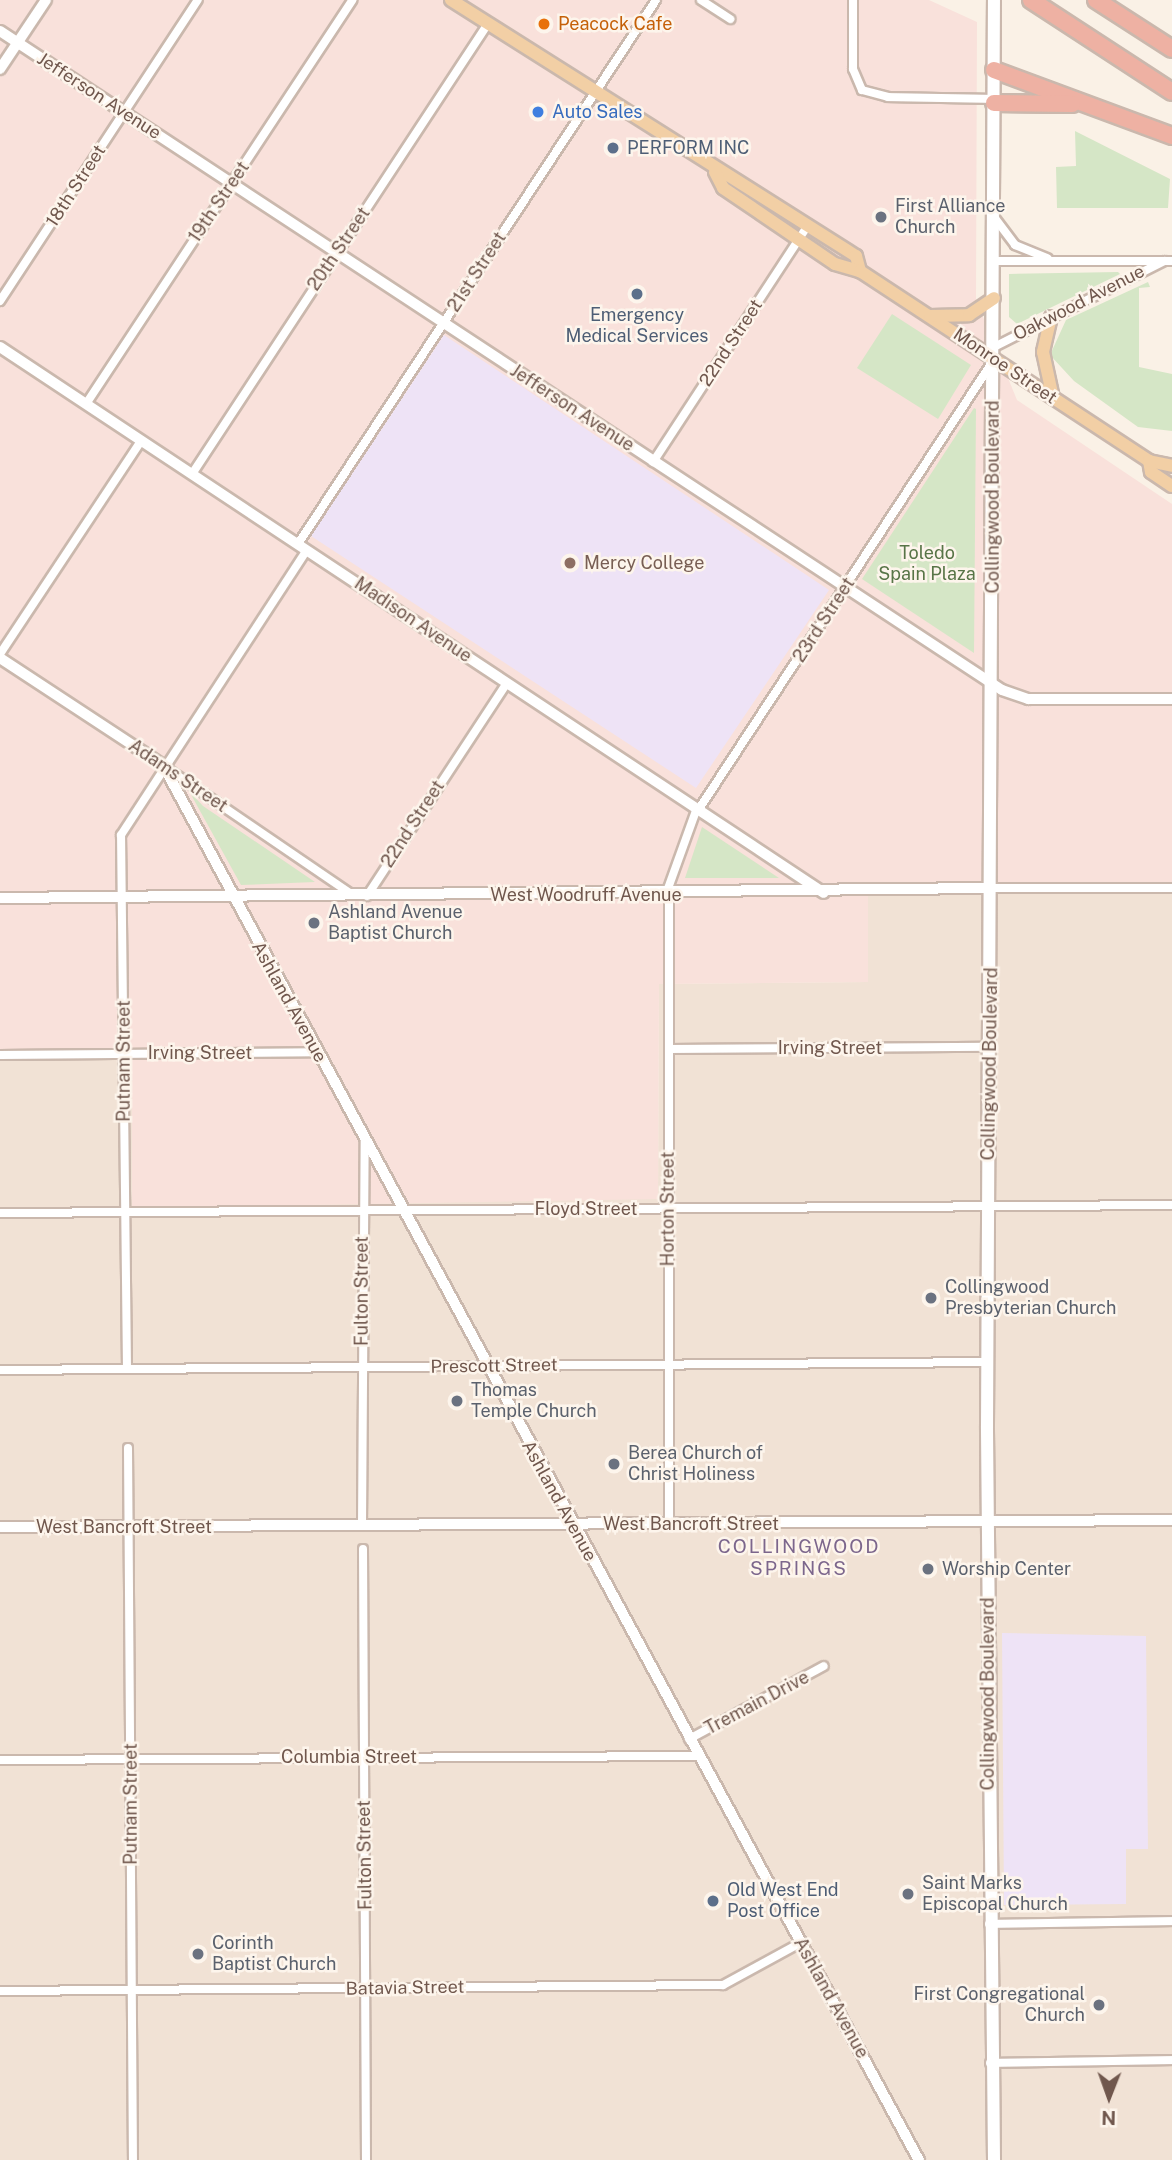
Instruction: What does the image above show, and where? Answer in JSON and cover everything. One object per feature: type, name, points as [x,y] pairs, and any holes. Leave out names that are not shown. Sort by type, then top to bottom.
[{"type":"highway","points":[[1031,0],[1172,92]]},
{"type":"highway","points":[[1096,0],[1172,49]]},
{"type":"highway","points":[[994,70],[1172,136]]},
{"type":"highway","points":[[994,101],[1085,104]]},
{"type":"main road","name":"Monroe Street","points":[[451,0],[715,172],[732,176],[856,256],[860,271]]},
{"type":"main road","name":"Collingwood Boulevard","points":[[987,2160],[990,2129],[987,1362],[992,888],[994,0]]},
{"type":"main road","name":"Monroe Street","points":[[715,172],[723,188],[847,271],[860,271],[929,316],[994,353],[1053,398],[1149,461],[1172,466]]},
{"type":"main road","points":[[929,316],[969,315],[994,298]]},
{"type":"main road","points":[[1051,317],[1042,352],[1053,398]]},
{"type":"main road","name":"Monroe Street","points":[[1149,461],[1152,472],[1172,486]]},
{"type":"main road","name":"Collingwood Boulevard","points":[[990,2129],[994,2160]]},
{"type":"street","points":[[0,69],[46,0]]},
{"type":"street","name":"18th Street","points":[[0,301],[198,0]]},
{"type":"street","name":"19th Street","points":[[86,404],[352,0]]},
{"type":"street","name":"21st Street","points":[[163,765],[443,323],[656,0]]},
{"type":"street","points":[[701,0],[730,19]]},
{"type":"street","points":[[853,0],[853,69],[862,90],[888,97],[994,101]]},
{"type":"street","name":"20th Street","points":[[192,474],[487,24]]},
{"type":"street","name":"Jefferson Avenue","points":[[0,31],[991,683],[1028,699],[1172,699]]},
{"type":"street","name":"Oakwood Avenue","points":[[994,217],[1015,245],[1054,261]]},
{"type":"street","name":"22nd Street","points":[[653,462],[808,225]]},
{"type":"street","name":"Oakwood Avenue","points":[[994,261],[1168,261]]},
{"type":"street","name":"Oakwood Avenue","points":[[994,353],[1051,317],[1168,261]]},
{"type":"street","name":"Madison Avenue","points":[[0,348],[824,894]]},
{"type":"street","name":"23rd Street","points":[[667,895],[698,808],[847,586],[994,353]]},
{"type":"street","points":[[0,656],[141,441]]},
{"type":"street","name":"Adams Street","points":[[0,656],[354,896]]},
{"type":"street","name":"22nd Street","points":[[367,896],[508,683]]},
{"type":"street","name":"Ashland Avenue","points":[[163,765],[484,1366],[573,1524],[919,2160]]},
{"type":"street","name":"Putnam Street","points":[[127,1369],[123,827],[163,765]]},
{"type":"street","name":"West Woodruff Avenue","points":[[0,898],[824,894],[992,888],[1172,888]]},
{"type":"street","name":"Horton Street","points":[[667,895],[669,1524]]},
{"type":"street","name":"Irving Street","points":[[669,1049],[991,1047]]},
{"type":"street","name":"Irving Street","points":[[0,1055],[316,1052]]},
{"type":"street","name":"Fulton Street","points":[[362,1525],[362,1210],[365,1141]]},
{"type":"street","name":"Floyd Street","points":[[0,1213],[1172,1205]]},
{"type":"street","name":"Prescott Street","points":[[0,1370],[987,1362]]},
{"type":"street","name":"Putnam Street","points":[[128,1448],[133,2160]]},
{"type":"street","name":"West Bancroft Street","points":[[0,1527],[1172,1520]]},
{"type":"street","name":"Fulton Street","points":[[363,1549],[366,2160]]},
{"type":"street","name":"Tremain Drive","points":[[689,1739],[824,1667]]},
{"type":"street","name":"Columbia Street","points":[[0,1760],[698,1756]]},
{"type":"street","points":[[989,1924],[1172,1921]]},
{"type":"street","name":"Batavia Street","points":[[0,1991],[723,1985],[800,1943]]},
{"type":"street","points":[[990,2063],[1172,2060]]},
{"type":"shaded area","points":[[0,0],[929,0],[977,22],[976,300],[1017,400],[1172,504],[1172,882],[868,884],[868,982],[659,984],[658,1199],[132,1208],[132,1049],[0,1050]]},
{"type":"shaded area","name":"Mercy College","points":[[444,335],[829,590],[696,788],[311,536]]},
{"type":"shaded area","points":[[1172,882],[1172,2160],[0,2160],[0,1050],[132,1049],[132,1208],[658,1198],[659,984],[867,982],[868,884]]},
{"type":"shaded area","points":[[1002,1633],[1146,1636],[1148,1849],[1126,1849],[1126,1904],[1004,1905]]},
{"type":"green space","points":[[1075,131],[1170,179],[1168,208],[1057,208],[1056,167],[1076,166]]},
{"type":"green space","points":[[1009,274],[1120,274],[1017,324],[1009,317]]},
{"type":"green space","points":[[1148,282],[1150,287],[1139,288],[1139,367],[1172,374],[1172,431],[1138,427],[1074,381],[1050,355],[1066,320]]},
{"type":"green space","points":[[892,314],[971,365],[938,419],[857,368]]},
{"type":"green space","name":"Toledo Spain Plaza","points":[[974,408],[976,409],[974,653],[862,579]]},
{"type":"green space","points":[[189,791],[203,806],[315,882],[241,885]]},
{"type":"green space","points":[[702,827],[779,878],[685,878]]},
{"type":"place","name":"Peacock Cafe","points":[[544,24]]},
{"type":"place","name":"Auto Sales","points":[[538,112]]},
{"type":"place","name":"PERFORM INC","points":[[613,148]]},
{"type":"place","name":"First Alliance Church","points":[[881,217]]},
{"type":"place","name":"Emergency Medical Services","points":[[637,294]]},
{"type":"place","name":"Mercy College","points":[[570,563]]},
{"type":"place","name":"Ashland Avenue Baptist Church","points":[[314,923]]},
{"type":"place","name":"Collingwood Presbyterian Church","points":[[931,1298]]},
{"type":"place","name":"Thomas Temple Church","points":[[457,1401]]},
{"type":"place","name":"Berea Church of Christ Holiness","points":[[614,1464]]},
{"type":"place","name":"Worship Center","points":[[928,1569]]},
{"type":"place","name":"Saint Marks Episcopal Church","points":[[908,1894]]},
{"type":"place","name":"Old West End Post Office","points":[[713,1901]]},
{"type":"place","name":"Corinth Baptist Church","points":[[198,1954]]},
{"type":"place","name":"First Congregational Church","points":[[1099,2005]]},
{"type":"district","name":"COLLINGWOOD SPRINGS","points":[[799,1558]]}]
